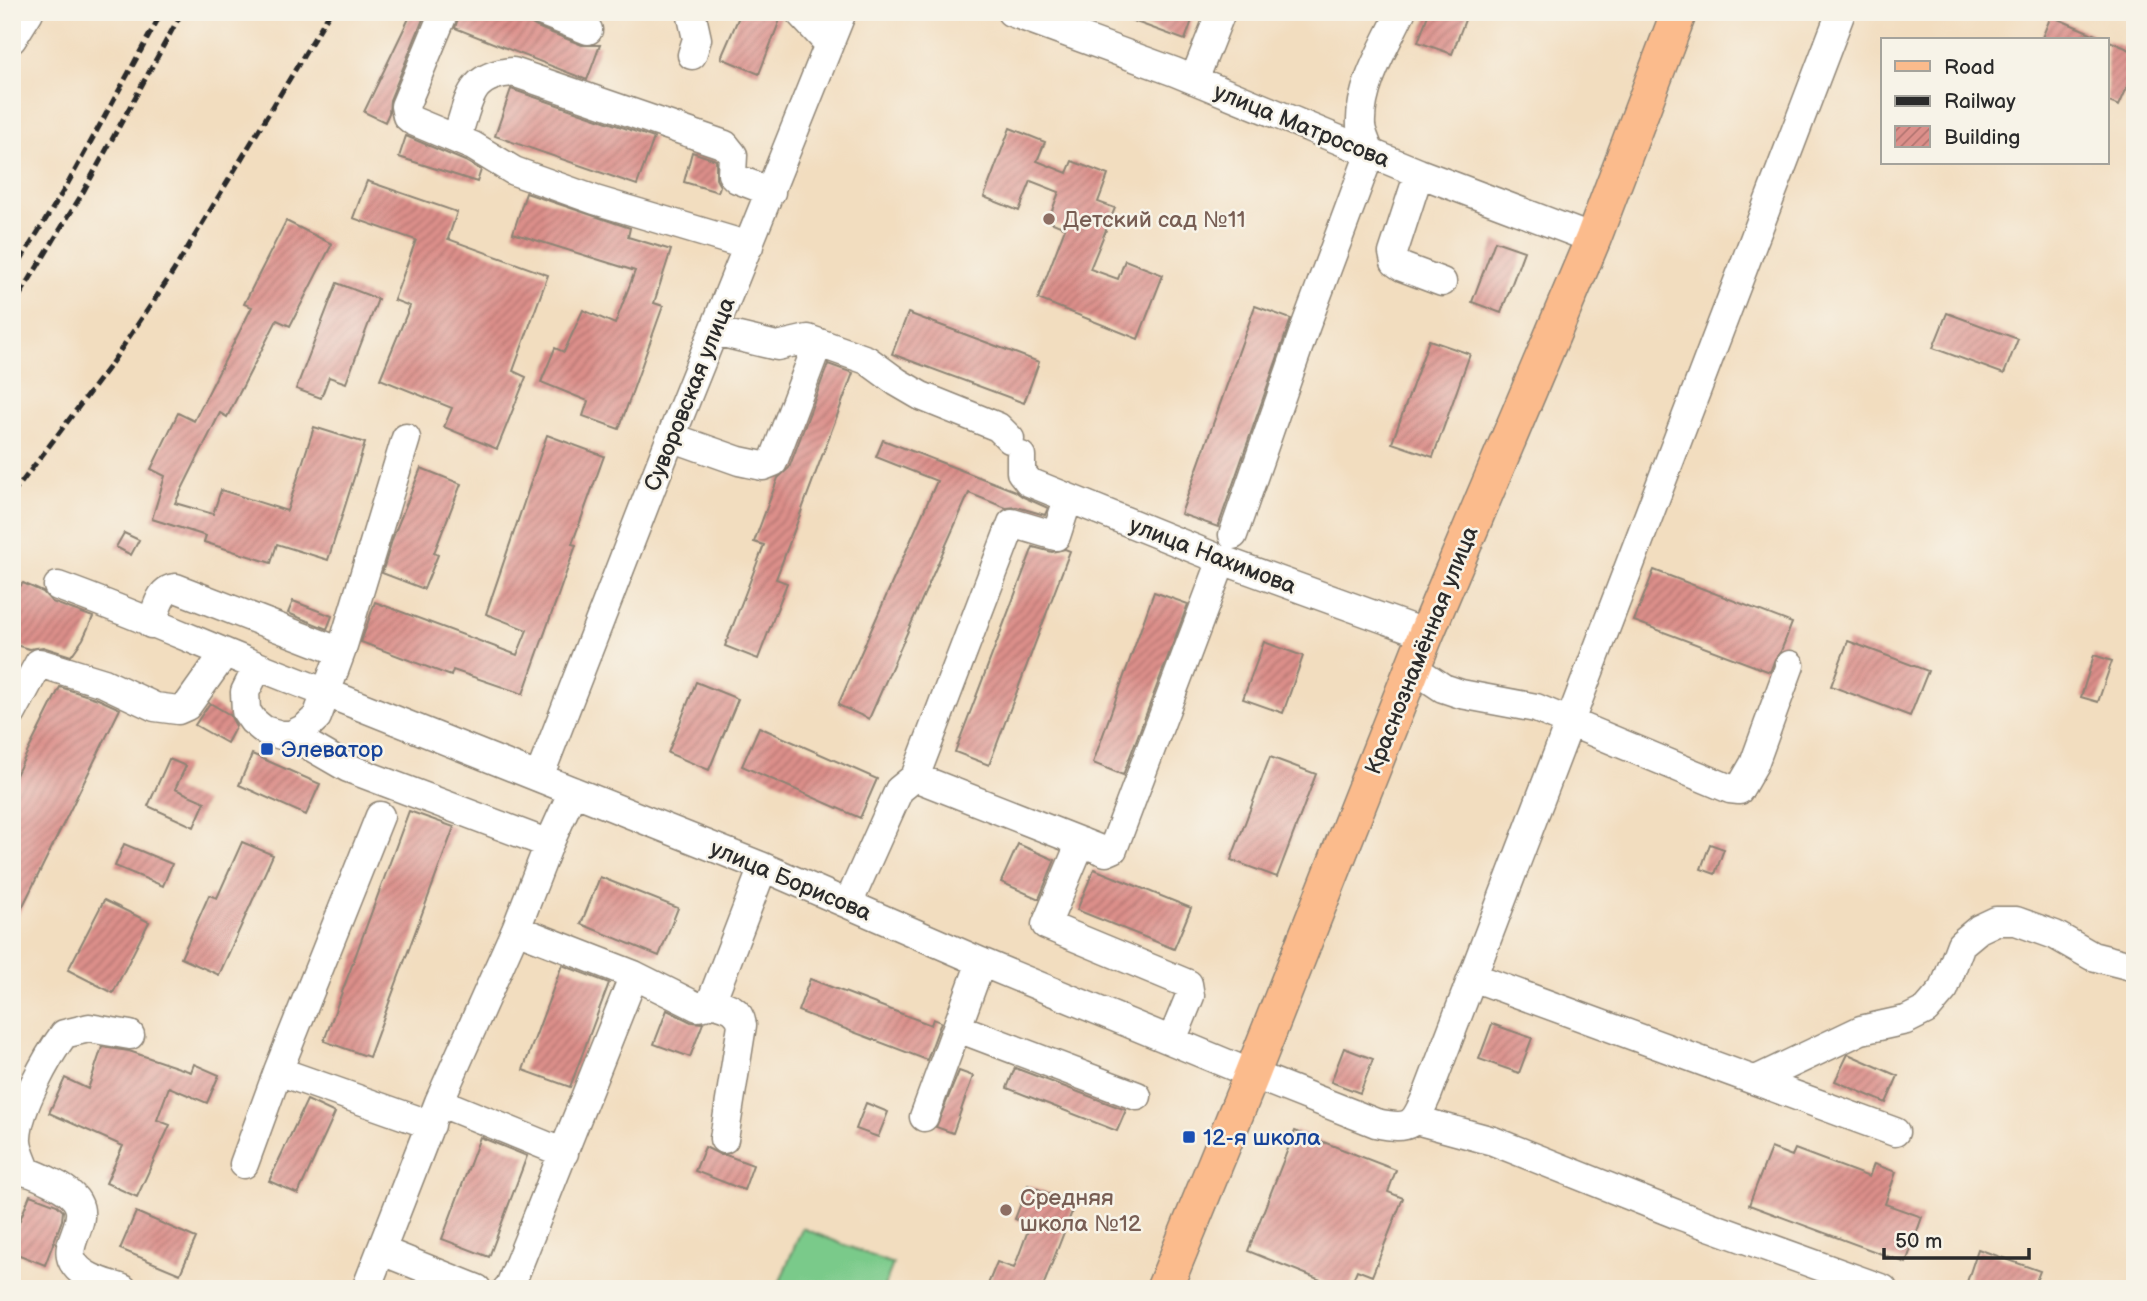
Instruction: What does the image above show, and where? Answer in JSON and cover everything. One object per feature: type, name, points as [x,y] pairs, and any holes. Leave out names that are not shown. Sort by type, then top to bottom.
[{"type":"main road","name":"Краснознамённая улица","points":[[1164,1289],[1426,634],[1593,239],[1679,12]]},
{"type":"street","points":[[12,38],[29,12]]},
{"type":"street","points":[[444,12],[405,106],[407,116],[413,121],[473,146],[513,171],[595,200],[748,246]]},
{"type":"street","points":[[543,12],[589,30]]},
{"type":"street","points":[[691,12],[697,39],[692,55]]},
{"type":"street","points":[[799,12],[829,44]]},
{"type":"street","name":"Суворовская улица","points":[[539,777],[671,437],[842,12]]},
{"type":"street","name":"улица Матросова","points":[[1011,12],[1194,80],[1419,173],[1593,239]]},
{"type":"street","points":[[1194,80],[1221,12]]},
{"type":"street","points":[[1233,535],[1306,325],[1370,153],[1361,129],[1364,101],[1374,68],[1401,12]]},
{"type":"street","points":[[1841,12],[1571,723],[1416,1120],[1493,1141],[1676,1214],[1883,1289]]},
{"type":"street","points":[[456,139],[477,84],[485,78],[513,72],[725,145],[733,155],[732,174],[737,179],[771,191]]},
{"type":"street","points":[[1419,173],[1393,253],[1395,262],[1402,267],[1441,282]]},
{"type":"street","name":"улица Нахимова","points":[[714,331],[777,346],[808,339],[867,359],[909,389],[998,427],[1015,448],[1021,472],[1029,482],[1222,560],[1426,634]]},
{"type":"street","points":[[671,437],[739,461],[762,466],[773,462],[818,343]]},
{"type":"street","points":[[257,668],[245,692],[246,711],[264,730],[291,735],[305,728],[317,717],[341,652],[406,438]]},
{"type":"street","points":[[848,904],[899,790],[915,777],[1012,523],[1056,536],[1068,499]]},
{"type":"street","points":[[915,777],[1106,852],[1112,849],[1222,560]]},
{"type":"street","name":"улица Борисова","points":[[58,586],[99,600],[257,668],[327,693],[763,867],[981,962],[1376,1123],[1397,1127],[1416,1120]]},
{"type":"street","points":[[151,624],[163,593],[170,588],[176,588],[341,652]]},
{"type":"street","points":[[12,713],[39,663],[104,683],[155,707],[178,710],[187,706],[224,654]]},
{"type":"street","points":[[1413,668],[1443,688],[1536,708],[1730,789],[1739,790],[1754,764],[1790,665]]},
{"type":"street","points":[[291,735],[348,768],[549,844]]},
{"type":"street","points":[[366,1289],[435,1114],[573,791]]},
{"type":"street","points":[[244,1164],[278,1071],[380,816]]},
{"type":"street","points":[[1081,842],[1046,925],[1188,984],[1189,996],[1172,1040]]},
{"type":"street","points":[[516,929],[634,975],[698,1007],[705,1006],[711,1002],[763,867]]},
{"type":"street","points":[[1756,1080],[1861,1030],[1906,1020],[1927,1010],[1944,989],[1961,944],[1979,929],[1996,921],[2016,921],[2055,935],[2092,956],[2135,967]]},
{"type":"street","points":[[924,1117],[981,962]]},
{"type":"street","points":[[507,1289],[634,975]]},
{"type":"street","points":[[1473,977],[1895,1132]]},
{"type":"street","points":[[711,1002],[735,1010],[741,1015],[742,1025],[724,1139]]},
{"type":"street","points":[[123,1289],[86,1275],[73,1264],[71,1248],[81,1220],[77,1200],[64,1188],[19,1170],[16,1140],[25,1107],[49,1054],[64,1034],[89,1028],[130,1035]]},
{"type":"street","points":[[958,1028],[1137,1096]]},
{"type":"street","points":[[278,1071],[564,1153]]},
{"type":"street","points":[[382,1251],[464,1286]]},
{"type":"green space","points":[[802,1228],[893,1264],[883,1289],[790,1289],[779,1284]]},
{"type":"building","points":[[412,12],[426,12],[390,100],[385,122],[364,112]]},
{"type":"building","points":[[460,12],[517,12],[527,16],[530,23],[537,27],[582,45],[600,45],[587,80],[455,28]]},
{"type":"building","points":[[741,12],[783,12],[759,74],[721,58]]},
{"type":"building","points":[[1114,12],[1195,12],[1185,40]]},
{"type":"building","points":[[1429,12],[1468,12],[1452,54],[1418,42]]},
{"type":"building","points":[[2051,16],[2102,38],[2042,38]]},
{"type":"building","points":[[2108,40],[2135,52],[2135,69],[2119,106],[2108,101]]},
{"type":"building","points":[[511,89],[654,138],[637,185],[495,136]]},
{"type":"building","points":[[1010,128],[1045,142],[1037,161],[1067,173],[1072,161],[1108,175],[1098,202],[1115,208],[1090,269],[1118,279],[1125,260],[1163,275],[1138,339],[1038,299],[1065,228],[1048,221],[1059,192],[1031,181],[1019,211],[984,197]]},
{"type":"building","points":[[406,136],[481,170],[477,182],[399,157]]},
{"type":"building","points":[[692,152],[716,160],[716,179],[720,186],[718,192],[684,182]]},
{"type":"building","points":[[367,181],[457,212],[448,239],[548,275],[513,371],[526,377],[497,449],[444,427],[452,408],[380,379],[410,306],[394,300],[416,240],[353,218]]},
{"type":"building","points":[[526,193],[630,228],[628,237],[671,250],[654,303],[663,306],[619,429],[583,416],[588,401],[541,382],[555,348],[564,352],[583,310],[615,324],[635,271],[513,233]]},
{"type":"building","points":[[286,221],[332,244],[290,326],[277,320],[227,417],[220,413],[175,503],[213,514],[221,490],[287,511],[314,427],[365,443],[328,560],[277,544],[271,563],[204,542],[206,536],[152,519],[165,476],[151,469],[178,413],[194,421],[252,307],[244,304]]},
{"type":"building","points":[[1495,241],[1524,251],[1501,313],[1472,302]]},
{"type":"building","points":[[337,283],[378,299],[346,383],[329,377],[321,398],[296,389]]},
{"type":"building","points":[[1255,306],[1291,319],[1218,527],[1181,514]]},
{"type":"building","points":[[908,313],[1039,362],[1024,403],[892,354]]},
{"type":"building","points":[[1947,313],[2018,339],[2004,374],[1933,348]]},
{"type":"building","points":[[1429,340],[1470,354],[1433,457],[1392,443]]},
{"type":"building","points":[[828,364],[853,373],[776,579],[787,583],[758,659],[725,646],[764,545],[754,542],[778,478],[789,468]]},
{"type":"building","points":[[547,435],[604,456],[572,544],[576,545],[523,694],[453,670],[451,676],[361,642],[375,602],[517,655],[527,630],[486,614]]},
{"type":"building","points":[[883,440],[1015,491],[1048,508],[1045,515],[1017,507],[1006,508],[969,493],[869,719],[838,705],[937,481],[876,457]]},
{"type":"building","points":[[421,468],[461,484],[434,553],[438,555],[424,589],[382,573],[393,537]]},
{"type":"building","points":[[124,533],[139,540],[131,555],[116,547]]},
{"type":"building","points":[[1033,547],[1052,552],[1065,549],[1070,551],[989,765],[955,752]]},
{"type":"building","points":[[1654,570],[1792,623],[1770,672],[1634,621]]},
{"type":"building","points":[[23,583],[43,592],[52,602],[93,617],[71,656],[43,647],[29,649],[12,644],[12,595]]},
{"type":"building","points":[[1154,592],[1188,604],[1123,775],[1093,763]]},
{"type":"building","points":[[293,601],[332,616],[327,629],[288,613]]},
{"type":"building","points":[[1848,641],[1928,671],[1910,716],[1831,686]]},
{"type":"building","points":[[1264,642],[1303,656],[1283,713],[1243,699]]},
{"type":"building","points":[[2094,655],[2112,661],[2098,702],[2081,697]]},
{"type":"building","points":[[696,682],[738,699],[709,770],[668,753]]},
{"type":"building","points":[[60,687],[120,709],[12,928],[12,783]]},
{"type":"building","points":[[210,703],[230,715],[236,726],[227,743],[195,725]]},
{"type":"building","points":[[759,727],[877,779],[860,818],[742,766]]},
{"type":"building","points":[[252,754],[320,784],[306,815],[239,785]]},
{"type":"building","points":[[1270,757],[1316,774],[1277,877],[1231,860]]},
{"type":"building","points":[[169,759],[186,766],[175,789],[205,802],[194,827],[148,806]]},
{"type":"building","points":[[409,811],[454,827],[369,1057],[324,1041]]},
{"type":"building","points":[[242,842],[273,855],[219,975],[181,958],[209,895],[217,898]]},
{"type":"building","points":[[124,844],[172,864],[163,886],[115,866]]},
{"type":"building","points":[[1018,844],[1055,860],[1039,899],[1001,882]]},
{"type":"building","points":[[1710,844],[1724,849],[1715,874],[1701,869]]},
{"type":"building","points":[[1094,869],[1191,908],[1174,949],[1077,910]]},
{"type":"building","points":[[600,877],[678,908],[659,956],[581,924]]},
{"type":"building","points":[[104,900],[149,922],[113,993],[68,970]]},
{"type":"building","points":[[562,965],[609,983],[570,1087],[523,1070]]},
{"type":"building","points":[[810,979],[931,1025],[933,1019],[941,1022],[927,1060],[798,1011]]},
{"type":"building","points":[[667,1010],[691,1022],[703,1023],[690,1057],[654,1044]]},
{"type":"building","points":[[1492,1024],[1532,1038],[1519,1073],[1479,1059]]},
{"type":"building","points":[[102,1047],[129,1051],[191,1072],[194,1064],[219,1075],[207,1103],[169,1087],[157,1120],[170,1125],[137,1197],[106,1183],[123,1146],[49,1113],[65,1078],[88,1089]]},
{"type":"building","points":[[1344,1048],[1373,1059],[1360,1093],[1331,1082]]},
{"type":"building","points":[[1848,1054],[1898,1076],[1886,1103],[1835,1081]]},
{"type":"building","points":[[1015,1068],[1126,1110],[1117,1131],[1007,1088]]},
{"type":"building","points":[[959,1071],[973,1076],[953,1133],[936,1127]]},
{"type":"building","points":[[307,1100],[335,1113],[298,1194],[269,1181]]},
{"type":"building","points":[[866,1103],[888,1112],[878,1137],[856,1129]]},
{"type":"building","points":[[1295,1131],[1396,1170],[1388,1192],[1403,1198],[1372,1276],[1357,1270],[1349,1289],[1343,1289],[1248,1251]]},
{"type":"building","points":[[480,1137],[527,1156],[489,1257],[442,1239]]},
{"type":"building","points":[[705,1147],[753,1165],[744,1190],[695,1171]]},
{"type":"building","points":[[1771,1148],[1792,1156],[1795,1149],[1869,1177],[1874,1164],[1896,1172],[1885,1204],[1922,1217],[1906,1263],[1749,1205]]},
{"type":"building","points":[[1028,1185],[1075,1204],[1042,1289],[986,1289],[997,1262],[1014,1268],[1030,1225],[1015,1219]]},
{"type":"building","points":[[30,1195],[57,1205],[63,1211],[45,1265],[12,1252],[12,1240]]},
{"type":"building","points":[[136,1212],[196,1238],[180,1274],[120,1249]]},
{"type":"building","points":[[1978,1249],[2040,1271],[2033,1289],[1977,1289],[1966,1285]]},
{"type":"railway","points":[[12,274],[67,185],[162,12]]},
{"type":"railway","points":[[12,308],[82,194],[182,12]]},
{"type":"railway","points":[[12,495],[111,364],[173,272],[330,12]]},
{"type":"place","name":"Детский сад №11","points":[[1049,219]]},
{"type":"place","name":"Элеватор","points":[[267,749]]},
{"type":"place","name":"12-я школа","points":[[1189,1137]]},
{"type":"place","name":"Средняя школа №12","points":[[1006,1210]]}]
